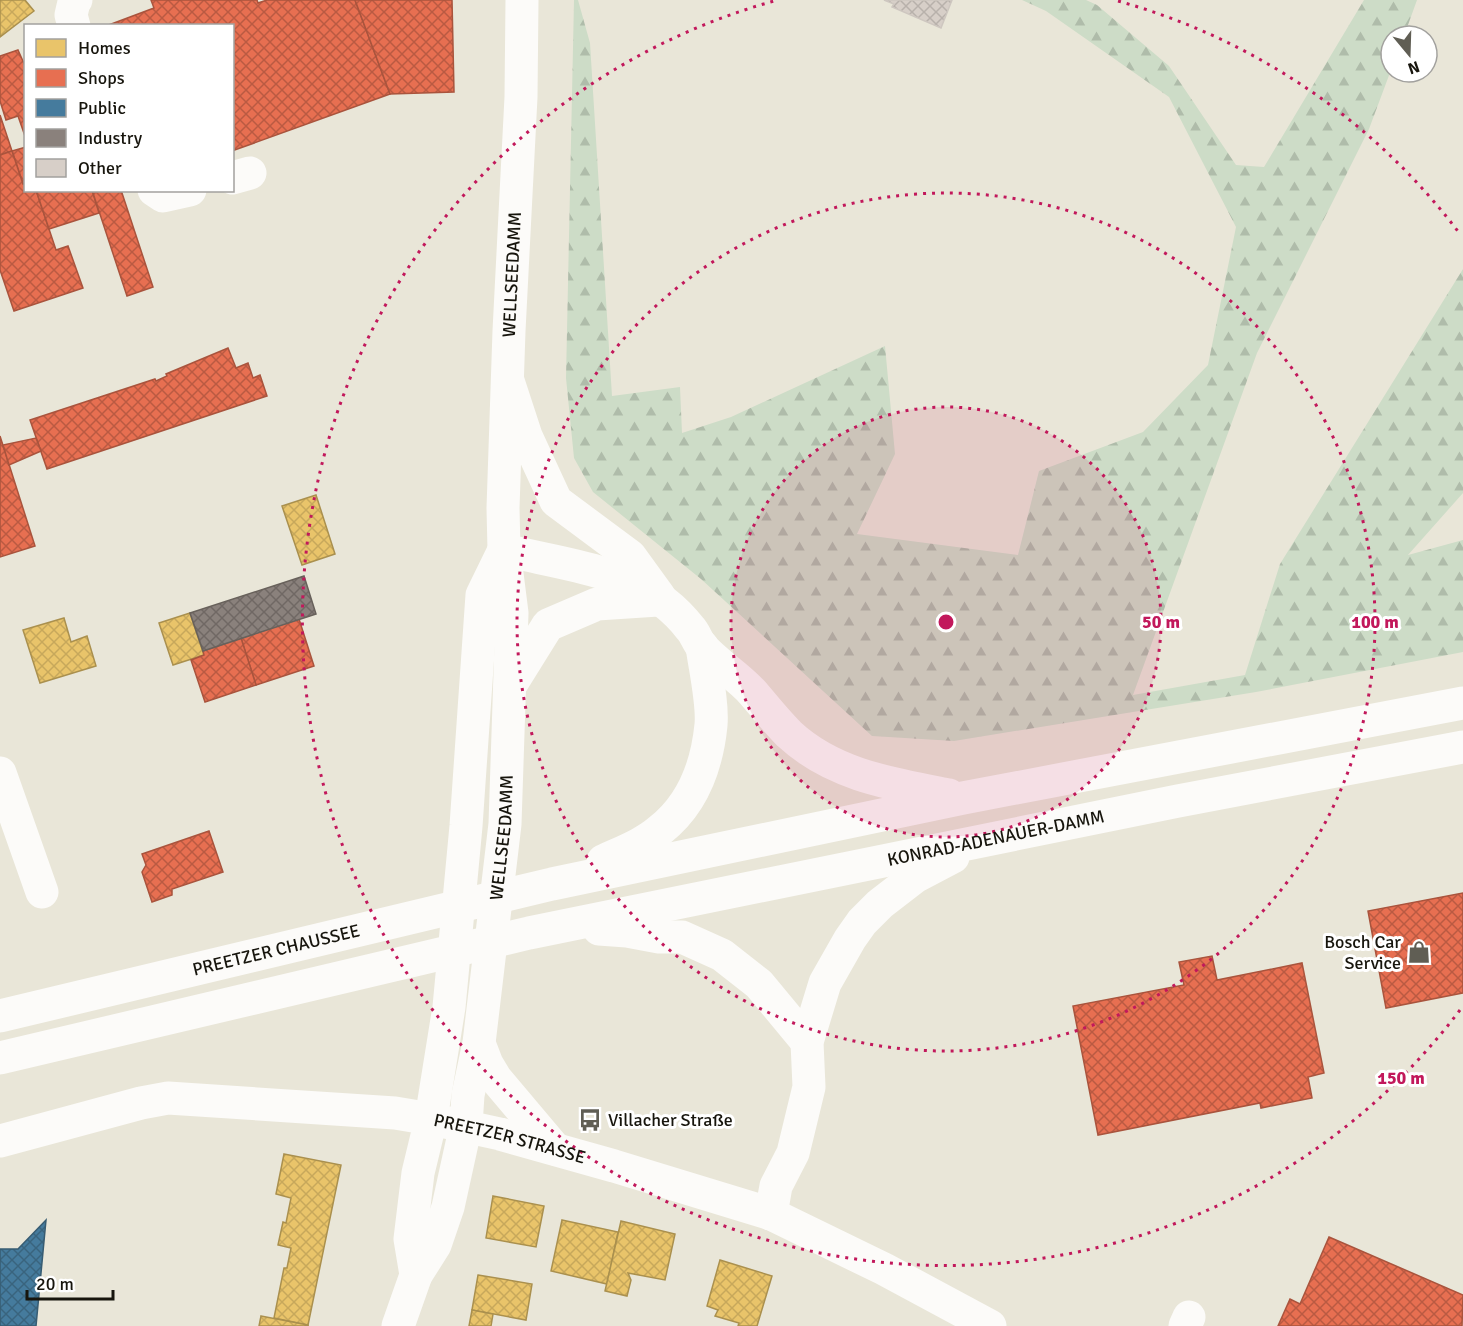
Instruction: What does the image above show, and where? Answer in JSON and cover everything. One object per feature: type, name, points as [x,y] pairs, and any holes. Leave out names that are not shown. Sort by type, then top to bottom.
[{"type":"main road","points":[[73,24],[71,15],[76,0]]},
{"type":"main road","name":"WELLSEEDAMM","points":[[466,1125],[468,1095],[479,1043],[505,824],[513,613],[504,550],[503,508],[521,97],[522,0]]},
{"type":"main road","points":[[157,192],[163,196],[181,192]]},
{"type":"main road","points":[[508,381],[526,436],[556,501],[630,556],[662,600],[691,628],[702,646],[753,693],[771,717],[790,735],[822,759],[861,775],[963,798]]},
{"type":"main road","points":[[504,550],[555,562],[570,563],[633,585],[662,600]]},
{"type":"main road","name":"WELLSEEDAMM","points":[[431,1119],[449,1007],[466,826],[482,595],[504,550]]},
{"type":"main road","points":[[510,686],[549,625],[597,604],[662,600]]},
{"type":"main road","points":[[552,884],[627,850],[661,830],[683,806],[698,783],[703,769],[711,723],[702,646]]},
{"type":"main road","points":[[552,884],[963,798],[1463,703]]},
{"type":"main road","name":"KONRAD-ADENAUER-DAMM","points":[[0,1058],[529,933],[985,839],[1463,747]]},
{"type":"main road","points":[[0,773],[42,892]]},
{"type":"main road","points":[[771,1214],[776,1186],[793,1153],[809,1087],[807,1042],[825,982],[837,959],[862,922],[895,891],[915,877],[985,839]]},
{"type":"main road","name":"PREETZER CHAUSSEE","points":[[0,1016],[552,884]]},
{"type":"main road","points":[[562,927],[627,931],[659,937],[682,937],[722,955],[759,984],[807,1042]]},
{"type":"main road","points":[[479,1043],[496,1079],[555,1149]]},
{"type":"main road","name":"PREETZER STRASSE","points":[[0,1141],[168,1098],[395,1113],[466,1125],[555,1149],[771,1214],[884,1269],[990,1326]]},
{"type":"main road","points":[[416,1275],[410,1239],[418,1173],[431,1119]]},
{"type":"main road","points":[[398,1326],[416,1275],[435,1245],[448,1207],[466,1125]]},
{"type":"green space","points":[[574,0],[578,0],[590,43],[612,396],[680,387],[682,433],[731,417],[885,346],[895,454],[857,534],[1018,555],[1039,471],[1143,432],[1208,365],[1236,227],[1169,97],[1046,11],[1022,0],[1086,0],[1097,5],[1169,66],[1236,165],[1264,167],[1364,0],[1417,0],[1408,24],[1379,24],[1379,84],[1386,84],[1369,129],[1257,353],[1133,695],[1245,675],[1280,564],[1463,269],[1463,493],[1408,555],[1463,540],[1463,652],[1256,692],[954,741],[872,736],[701,579],[593,492],[574,458],[566,378]]},
{"type":"building: Homes","points":[[0,0],[25,0],[34,11],[0,37]]},
{"type":"building: Homes","points":[[316,495],[335,554],[302,565],[282,506]]},
{"type":"building: Homes","points":[[190,613],[204,655],[173,665],[159,623]]},
{"type":"building: Homes","points":[[64,618],[71,642],[87,636],[96,666],[40,683],[23,630]]},
{"type":"building: Homes","points":[[284,1154],[341,1165],[308,1325],[274,1318],[284,1268],[287,1268],[291,1248],[278,1245],[283,1222],[286,1223],[291,1198],[276,1194]]},
{"type":"building: Homes","points":[[493,1196],[544,1206],[536,1247],[486,1238]]},
{"type":"building: Homes","points":[[562,1220],[618,1232],[607,1284],[551,1271]]},
{"type":"building: Homes","points":[[621,1221],[675,1234],[665,1280],[628,1273],[631,1280],[627,1296],[605,1291]]},
{"type":"building: Homes","points":[[720,1260],[772,1276],[757,1326],[738,1326],[739,1323],[715,1316],[718,1310],[707,1306]]},
{"type":"building: Homes","points":[[478,1275],[532,1284],[526,1320],[472,1310]]},
{"type":"building: Homes","points":[[472,1310],[493,1314],[491,1326],[469,1326]]},
{"type":"building: Homes","points":[[261,1316],[308,1325],[308,1326],[259,1326]]},
{"type":"building: Shops","points":[[151,0],[257,0],[258,3],[267,0],[355,0],[390,94],[234,150],[234,24],[111,24],[154,8]]},
{"type":"building: Shops","points":[[355,0],[452,0],[454,92],[390,94]]},
{"type":"building: Shops","points":[[18,50],[24,64],[24,133],[18,116],[6,120],[0,101],[0,56]]},
{"type":"building: Shops","points":[[0,115],[12,151],[0,155]]},
{"type":"building: Shops","points":[[24,148],[24,184],[23,184],[12,151]]},
{"type":"building: Shops","points":[[12,151],[24,184],[24,192],[37,192],[56,250],[68,246],[83,288],[14,311],[0,270],[0,155]]},
{"type":"building: Shops","points":[[37,192],[93,192],[99,213],[49,229]]},
{"type":"building: Shops","points":[[93,192],[122,192],[153,287],[127,296]]},
{"type":"building: Shops","points":[[228,348],[236,368],[248,363],[253,378],[260,375],[267,396],[47,469],[30,420],[155,379],[156,381],[167,376],[166,374]]},
{"type":"building: Shops","points":[[0,436],[35,546],[0,557]]},
{"type":"building: Shops","points":[[36,438],[41,451],[9,465],[3,445]]},
{"type":"building: Shops","points":[[299,619],[314,666],[256,685],[241,638]]},
{"type":"building: Shops","points":[[241,638],[256,685],[205,702],[191,660],[204,655],[203,651]]},
{"type":"building: Shops","points":[[209,831],[223,872],[172,889],[172,895],[152,902],[142,872],[146,865],[142,854]]},
{"type":"building: Shops","name":"Bosch Car Service","points":[[1463,893],[1463,993],[1386,1008],[1368,911]]},
{"type":"building: Shops","points":[[1212,956],[1217,980],[1302,963],[1324,1073],[1308,1077],[1312,1098],[1261,1108],[1260,1103],[1098,1135],[1073,1006],[1184,985],[1179,962]]},
{"type":"building: Shops","points":[[1329,1237],[1463,1295],[1462,1326],[1278,1326],[1290,1299],[1300,1304]]},
{"type":"building: Public","points":[[46,1220],[36,1326],[0,1326],[0,1249],[18,1249]]},
{"type":"building: Industry","points":[[304,576],[316,614],[203,651],[190,613]]},
{"type":"building: Other","points":[[884,0],[952,0],[941,28],[892,7],[894,4]]},
{"type":"place","name":"Bosch Car Service","points":[[1419,952]]},
{"type":"place","name":"Villacher Straße","points":[[590,1120]]}]
